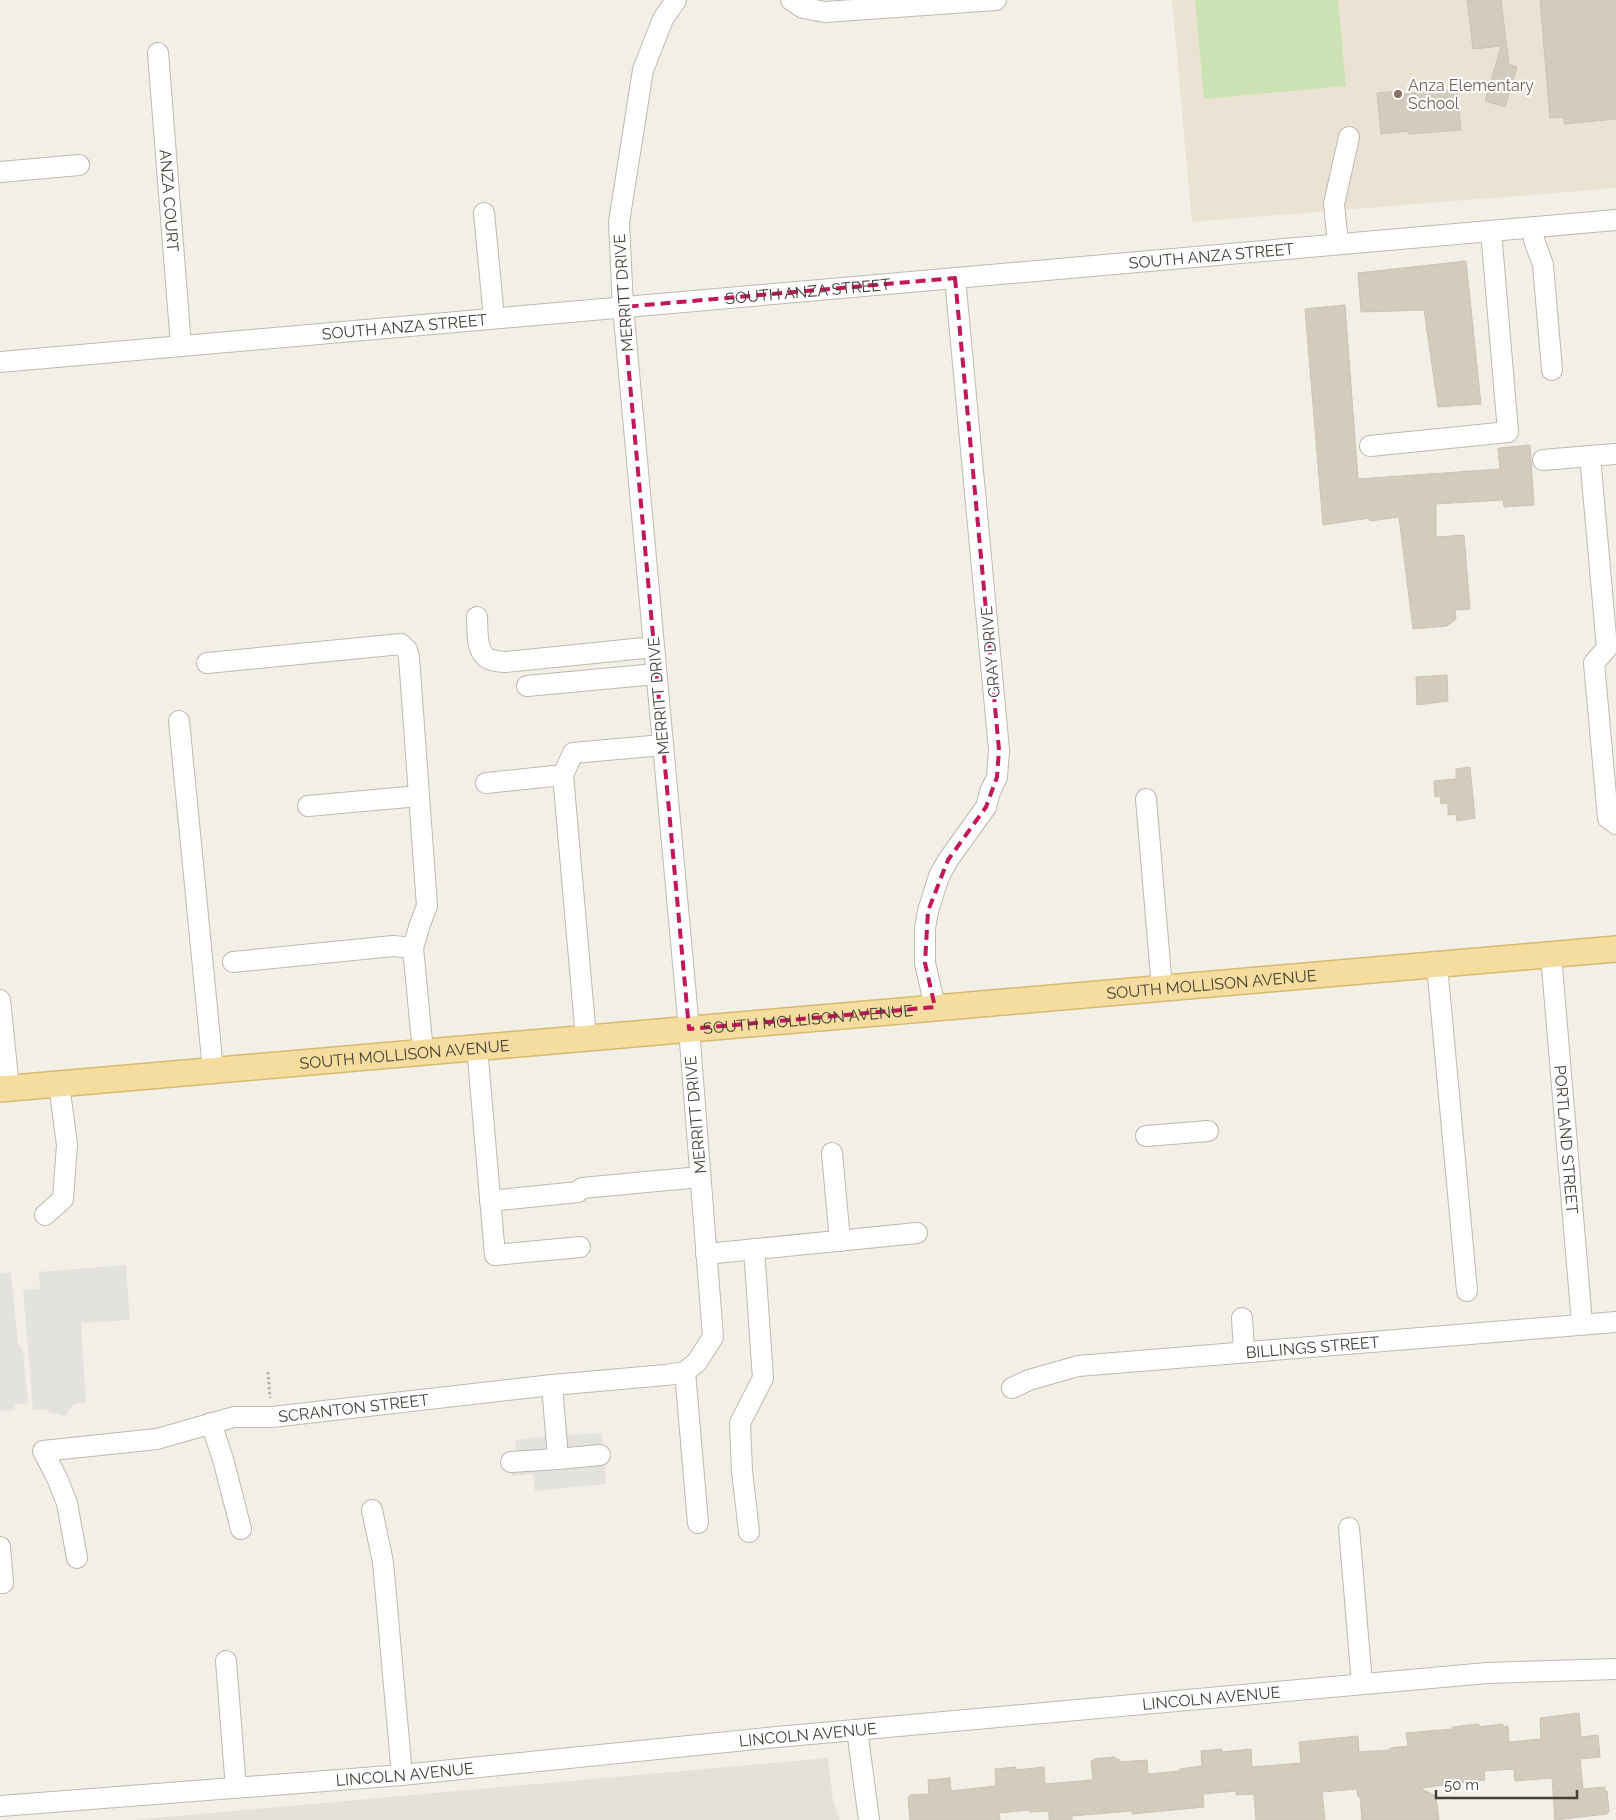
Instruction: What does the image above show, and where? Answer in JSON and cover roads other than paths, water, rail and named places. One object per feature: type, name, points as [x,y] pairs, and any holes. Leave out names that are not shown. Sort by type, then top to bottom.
[{"type":"main road","name":"SOUTH MOLLISON AVENUE","points":[[5,1089],[1616,949]]},
{"type":"street","name":"MERRITT DRIVE","points":[[676,0],[662,19],[643,70],[619,222],[623,307],[689,1029],[713,1337],[697,1362],[676,1374]]},
{"type":"street","points":[[791,0],[804,8],[825,12],[996,0]]},
{"type":"street","name":"ANZA COURT","points":[[158,53],[181,346]]},
{"type":"street","points":[[1338,244],[1334,204],[1349,137]]},
{"type":"street","points":[[0,172],[79,165]]},
{"type":"street","points":[[484,213],[494,318]]},
{"type":"street","name":"SOUTH ANZA STREET","points":[[0,362],[1616,220]]},
{"type":"street","points":[[1533,227],[1534,240],[1543,265],[1552,370]]},
{"type":"street","points":[[1370,446],[1508,432],[1492,231]]},
{"type":"street","name":"GRAY DRIVE","points":[[935,1007],[925,963],[925,928],[928,911],[939,876],[948,860],[986,807],[996,777],[999,750],[955,278]]},
{"type":"street","points":[[1543,460],[1616,454]]},
{"type":"street","points":[[1590,456],[1607,648],[1594,663],[1608,818],[1616,824]]},
{"type":"street","points":[[477,617],[482,654],[490,660],[506,662],[654,647]]},
{"type":"street","points":[[207,663],[401,644],[407,650],[427,906],[413,948],[424,1052]]},
{"type":"street","points":[[527,686],[656,674]]},
{"type":"street","points":[[179,721],[213,1070]]},
{"type":"street","points":[[586,1038],[563,774],[573,754],[663,744]]},
{"type":"street","points":[[486,783],[563,774]]},
{"type":"street","points":[[308,806],[419,796]]},
{"type":"street","points":[[1146,799],[1162,988]]},
{"type":"street","points":[[233,962],[392,946],[413,948]]},
{"type":"street","name":"PORTLAND STREET","points":[[1551,955],[1582,1324]]},
{"type":"street","points":[[1437,965],[1467,1291]]},
{"type":"street","points":[[0,1000],[5,1089]]},
{"type":"street","points":[[477,1047],[495,1255],[580,1247]]},
{"type":"street","points":[[45,1215],[63,1199],[67,1145],[59,1084]]},
{"type":"street","points":[[1146,1136],[1208,1131]]},
{"type":"street","points":[[832,1152],[840,1241]]},
{"type":"street","points":[[490,1200],[700,1177]]},
{"type":"street","points":[[706,1254],[917,1233]]},
{"type":"street","points":[[749,1532],[742,1471],[740,1423],[763,1378],[754,1250]]},
{"type":"street","points":[[1242,1318],[1244,1352]]},
{"type":"street","name":"BILLINGS STREET","points":[[1012,1388],[1029,1380],[1078,1366],[1616,1322]]},
{"type":"street","points":[[676,1374],[698,1522]]},
{"type":"street","name":"SCRANTON STREET","points":[[77,1558],[67,1503],[44,1451],[158,1438],[234,1417],[272,1416],[552,1385],[676,1374]]},
{"type":"street","points":[[552,1385],[558,1459]]},
{"type":"street","points":[[211,1423],[241,1529]]},
{"type":"street","points":[[511,1462],[600,1455]]},
{"type":"street","points":[[372,1510],[382,1562],[402,1775]]},
{"type":"street","points":[[1349,1528],[1362,1684]]},
{"type":"street","points":[[0,1547],[1,1583]]},
{"type":"street","points":[[226,1661],[236,1788]]},
{"type":"street","name":"LINCOLN AVENUE","points":[[0,1806],[32,1812],[236,1788],[402,1775],[856,1730],[1362,1684],[1487,1673],[1616,1669]]},
{"type":"street","points":[[856,1730],[869,1820]]},
{"type":"place","name":"Anza Elementary School","points":[[1398,94]]}]
